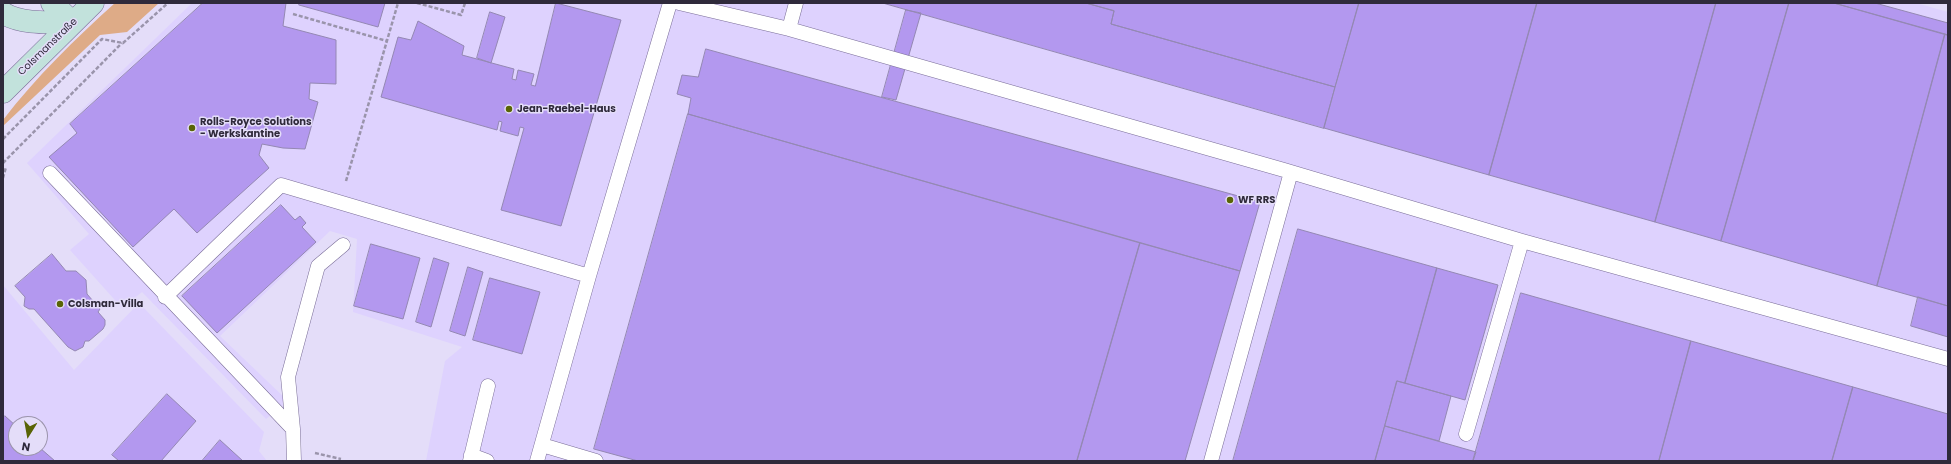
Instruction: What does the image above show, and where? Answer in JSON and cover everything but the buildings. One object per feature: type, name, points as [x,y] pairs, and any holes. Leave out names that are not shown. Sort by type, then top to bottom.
[{"type":"main road","points":[[52,3],[72,22]]},
{"type":"main road","name":"Colsmanstraße","points":[[3,92],[72,22],[93,3]]},
{"type":"main road","points":[[10,14],[38,22],[72,22]]},
{"type":"lane","points":[[538,461],[589,276],[670,3]]},
{"type":"lane","points":[[678,3],[789,29],[1291,172],[1522,241],[1948,359]]},
{"type":"lane","points":[[789,29],[796,3]]},
{"type":"lane","points":[[1211,461],[1291,172]]},
{"type":"lane","points":[[50,173],[165,297],[293,429]]},
{"type":"lane","points":[[165,297],[281,185],[589,276]]},
{"type":"lane","points":[[1466,434],[1522,241]]},
{"type":"lane","points":[[294,461],[293,429],[288,377],[318,266],[343,244]]},
{"type":"lane","points":[[488,386],[470,458],[488,461]]},
{"type":"lane","points":[[542,445],[596,461]]},
{"type":"path","points":[[3,163],[123,43],[168,3]]},
{"type":"path","points":[[340,203],[398,3]]},
{"type":"path","points":[[417,3],[461,15],[465,3]]},
{"type":"path","points":[[294,14],[387,41]]},
{"type":"path","points":[[3,139],[102,39],[123,43]]},
{"type":"path","points":[[3,178],[6,168]]},
{"type":"shaded area","points":[[115,3],[159,3],[127,32],[100,35],[3,126],[3,120],[42,74],[85,30]]},
{"type":"shaded area","points":[[192,3],[1916,3],[1948,12],[1948,461],[426,461],[445,361],[462,347],[353,312],[357,239],[330,231],[220,336],[288,401],[266,419],[142,292],[122,308],[70,250],[89,234],[27,163]]},
{"type":"shaded area","points":[[3,285],[74,370],[139,303],[264,432],[259,451],[267,461],[3,461]]},
{"type":"place","name":"Jean-Raebel-Haus","points":[[509,109]]},
{"type":"place","name":"Rolls-Royce Solutions - Werkskantine","points":[[192,128]]},
{"type":"place","name":"WF RRS","points":[[1230,200]]},
{"type":"place","name":"Colsman-Villa","points":[[60,304]]}]
